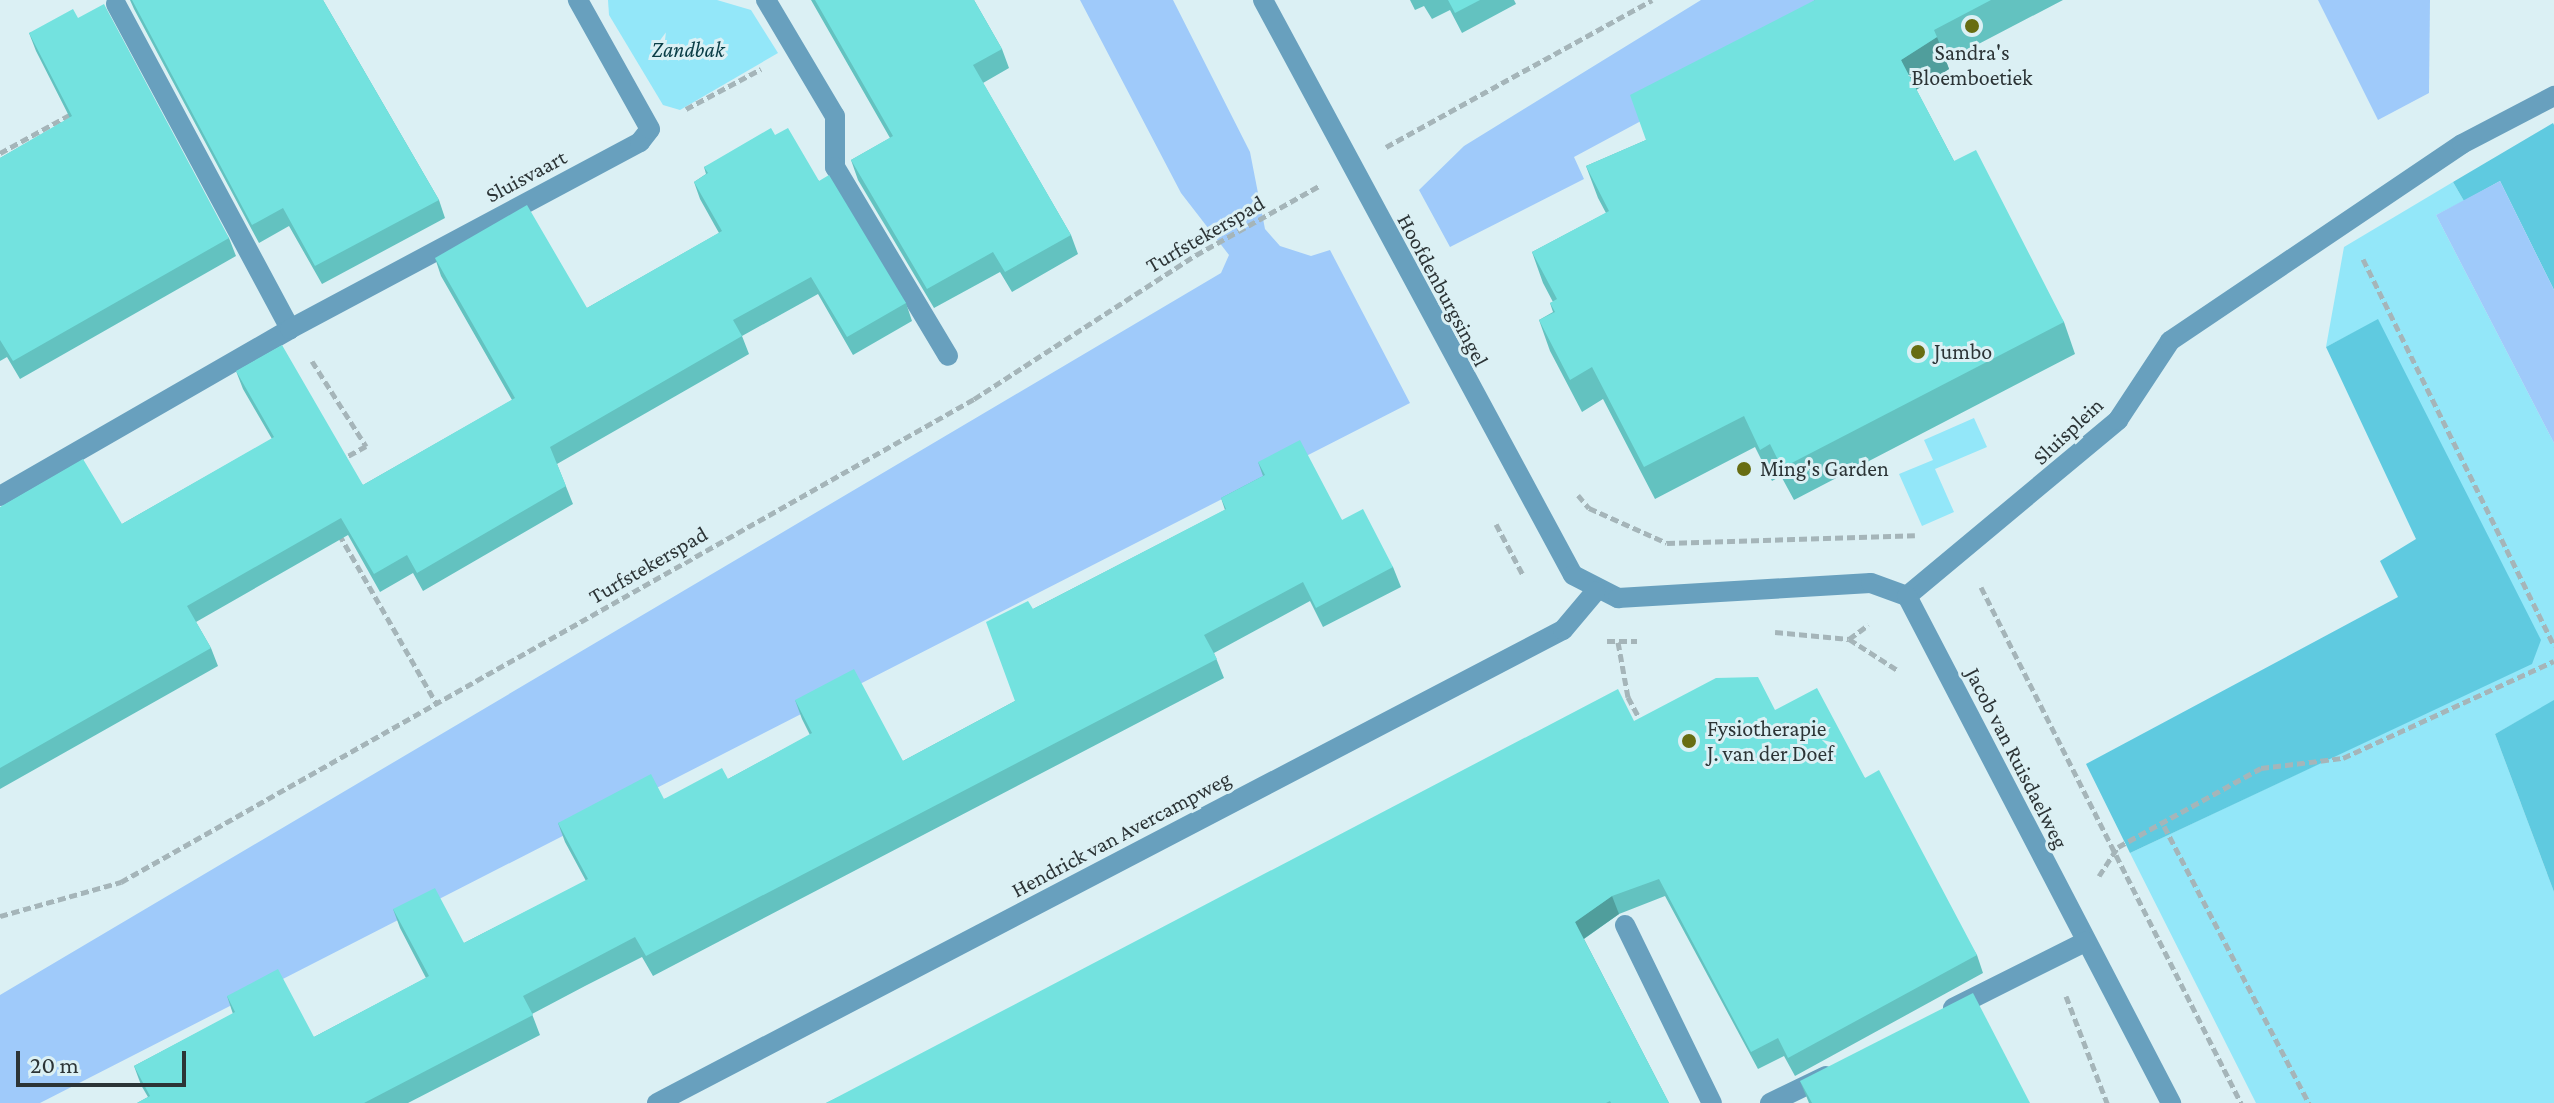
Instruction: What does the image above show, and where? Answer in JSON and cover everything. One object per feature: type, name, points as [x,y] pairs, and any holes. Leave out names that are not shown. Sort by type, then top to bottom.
[{"type":"street","points":[[578,0],[650,129]]},
{"type":"street","points":[[766,0],[835,116],[835,167],[948,356]]},
{"type":"street","name":"Hoofdenburgsingel","points":[[1263,0],[1529,503],[1573,575],[1595,592]]},
{"type":"street","points":[[116,4],[290,329]]},
{"type":"street","name":"Sluisplein","points":[[1907,596],[2118,420],[2170,341],[2462,144],[2554,96]]},
{"type":"street","name":"Sluisvaart","points":[[0,496],[290,329],[640,142],[650,129]]},
{"type":"street","points":[[1595,592],[1618,598],[1871,583],[1907,596]]},
{"type":"street","name":"Hendrick van Avercampweg","points":[[657,1103],[1563,630],[1595,592]]},
{"type":"street","name":"Jacob van Ruisdaelweg","points":[[1907,596],[2171,1103]]},
{"type":"street","points":[[1625,925],[1712,1103]]},
{"type":"street","points":[[1930,1021],[2052,955],[2085,942]]},
{"type":"street","points":[[1770,1103],[1849,1064]]},
{"type":"path","points":[[1351,166],[1652,0]]},
{"type":"path","points":[[650,129],[795,51]]},
{"type":"path","points":[[0,153],[81,108]]},
{"type":"path","name":"Turfstekerspad","points":[[0,916],[121,882],[974,399],[1196,255],[1294,202]]},
{"type":"path","points":[[2345,222],[2554,646]]},
{"type":"path","points":[[290,329],[366,446],[331,466]]},
{"type":"path","points":[[1570,485],[1589,508],[1667,543],[1935,535],[1963,552],[2118,847],[2241,1103]]},
{"type":"path","points":[[1489,508],[1563,630],[1618,642],[1654,639]]},
{"type":"path","points":[[330,518],[436,703]]},
{"type":"path","points":[[1758,632],[1849,639],[1906,682]]},
{"type":"path","points":[[1618,642],[1628,697],[1649,737]]},
{"type":"path","points":[[2098,883],[2100,867],[2118,847],[2164,826],[2261,768],[2343,758],[2554,661]]},
{"type":"path","points":[[2164,826],[2309,1103]]},
{"type":"path","points":[[2052,955],[2107,1103]]},
{"type":"path","points":[[2068,1003],[2108,985]]},
{"type":"green space","name":"Zandbak","points":[[608,0],[717,0],[751,10],[778,53],[680,110],[663,105],[609,15]]},
{"type":"green space","points":[[2453,182],[2464,201],[2436,215],[2554,443],[2554,701],[2495,734],[2554,892],[2554,1103],[2256,1103],[2130,853],[2532,663],[2378,320],[2326,347],[2344,247]]},
{"type":"green space","points":[[1974,418],[1987,447],[1935,469],[1954,512],[1922,526],[1899,474],[1933,460],[1924,440]]},
{"type":"shaded area","points":[[1080,0],[1173,0],[1250,152],[1265,229],[1280,246],[1311,256],[1330,250],[1410,403],[40,1103],[0,1103],[0,995],[1221,273],[1229,255],[1181,193]]},
{"type":"shaded area","points":[[1701,0],[1852,0],[1855,6],[1574,157],[1584,179],[1450,247],[1419,190],[1464,146]]},
{"type":"shaded area","points":[[2318,0],[2430,0],[2429,93],[2378,120]]},
{"type":"shaded area","points":[[2553,123],[2554,290],[2500,181],[2464,201],[2453,182]]},
{"type":"shaded area","points":[[2500,181],[2554,290],[2554,443],[2436,215]]},
{"type":"shaded area","points":[[2378,319],[2541,640],[2532,664],[2130,853],[2086,764],[2398,597],[2380,561],[2416,539],[2326,347]]},
{"type":"shaded area","points":[[2554,700],[2554,892],[2495,734]]},
{"type":"building","points":[[132,0],[323,0],[439,200],[315,266],[283,208],[252,225]]},
{"type":"building","points":[[815,0],[974,0],[1002,49],[973,65],[1071,235],[1005,272],[993,252],[927,289],[851,160],[893,136]]},
{"type":"building","points":[[1448,0],[1480,0],[1455,13]]},
{"type":"building","points":[[1815,0],[1991,0],[1934,30],[1937,37],[1901,60],[1954,161],[1976,150],[2064,322],[1782,468],[1770,444],[1760,450],[1744,416],[1644,467],[1592,367],[1570,380],[1539,320],[1555,312],[1550,303],[1557,299],[1532,252],[1609,211],[1586,166],[1646,140],[1630,95]]},
{"type":"building","points":[[104,4],[229,238],[13,361],[0,340],[0,158],[72,116],[29,33],[73,9],[78,18]]},
{"type":"building","points":[[771,128],[775,135],[788,128],[819,181],[829,175],[906,303],[847,337],[811,277],[733,320],[742,336],[550,447],[566,486],[417,573],[407,555],[374,574],[341,518],[187,606],[211,648],[0,768],[0,507],[83,459],[122,524],[274,437],[236,371],[282,345],[363,485],[515,398],[435,258],[527,205],[587,308],[722,231],[694,182],[708,173],[704,167]]},
{"type":"building","points":[[1300,440],[1342,520],[1363,509],[1393,567],[1316,608],[1303,582],[1204,635],[1217,659],[646,956],[635,937],[523,996],[533,1015],[364,1103],[137,1103],[150,1096],[134,1066],[235,1012],[227,996],[278,969],[314,1037],[429,976],[393,909],[435,888],[464,943],[588,879],[558,823],[651,774],[664,799],[722,768],[728,779],[812,733],[795,700],[854,669],[903,761],[1015,701],[986,622],[1028,601],[1033,609],[1226,509],[1221,498],[1265,475],[1258,462]]},
{"type":"building","points":[[1758,677],[1775,710],[1817,688],[1865,778],[1879,770],[1977,955],[1788,1058],[1778,1038],[1751,1052],[1659,879],[1612,896],[1575,922],[1669,1103],[826,1103],[1618,689],[1634,721],[1716,678]]},
{"type":"building","points":[[1973,993],[2030,1103],[1812,1103],[1800,1081]]},
{"type":"place","name":"Sandra's Bloemboetiek","points":[[1972,26]]},
{"type":"place","name":"Jumbo","points":[[1918,352]]},
{"type":"place","name":"Ming's Garden","points":[[1744,469]]},
{"type":"place","name":"Fysiotherapie J. van der Doef","points":[[1689,741]]}]
